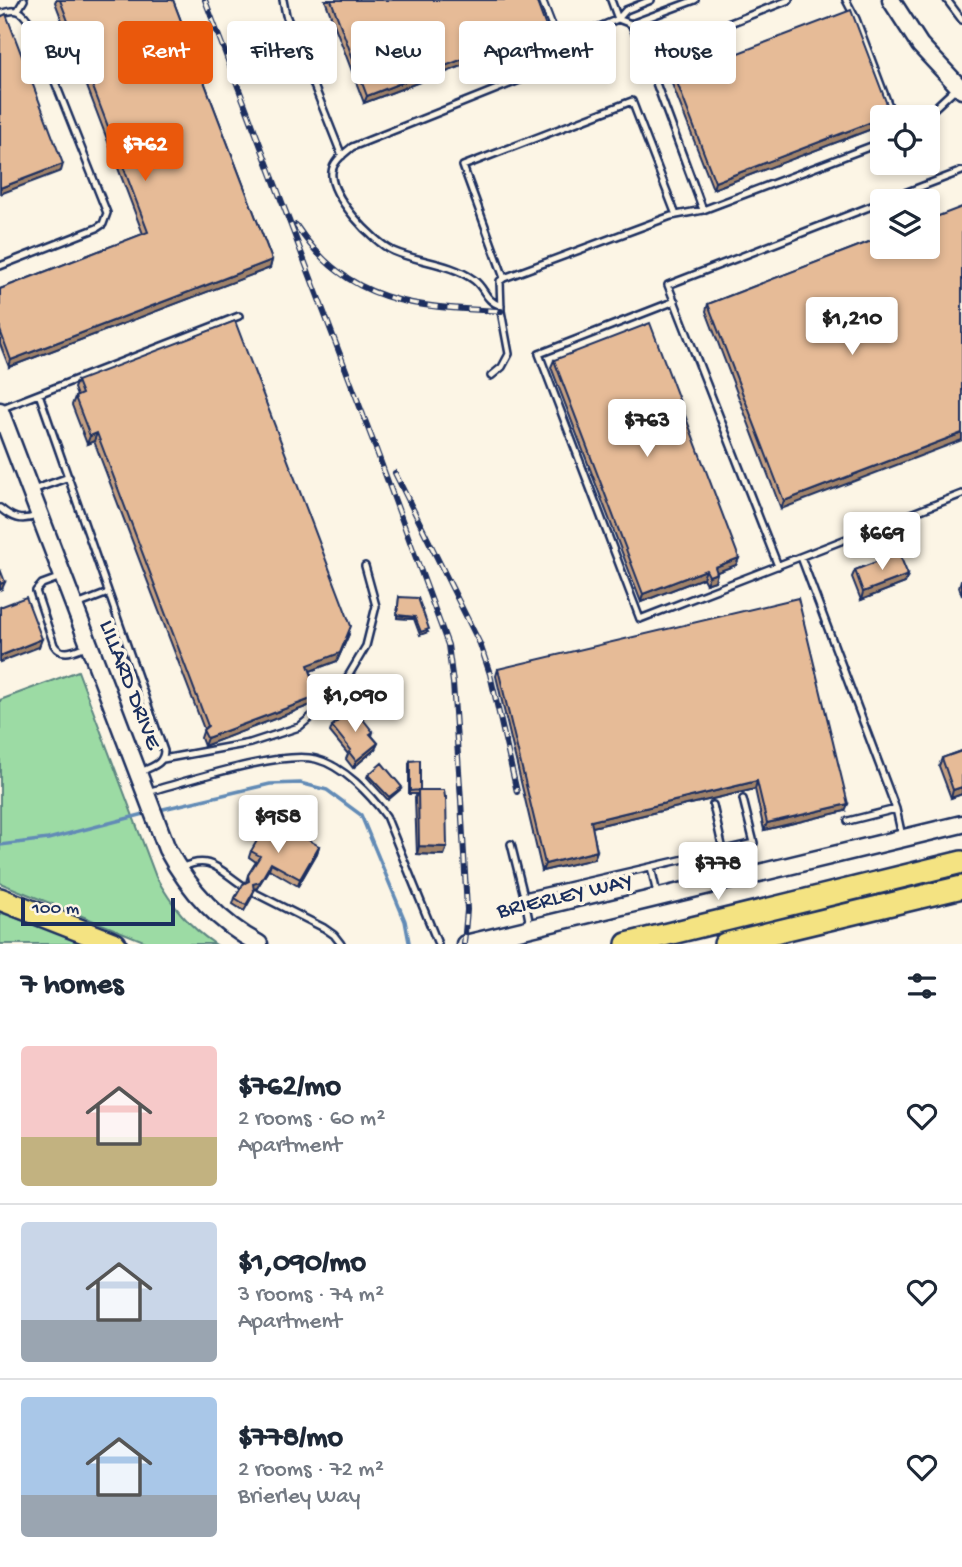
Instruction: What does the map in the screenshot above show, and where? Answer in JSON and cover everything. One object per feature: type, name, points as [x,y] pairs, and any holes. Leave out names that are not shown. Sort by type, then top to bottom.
[{"type":"highway","points":[[611,944],[637,942],[962,862]]},
{"type":"highway","points":[[725,944],[962,887]]},
{"type":"highway","points":[[0,899],[115,944]]},
{"type":"highway","points":[[753,937],[796,936],[962,899]]},
{"type":"street","points":[[891,0],[920,46],[960,88]]},
{"type":"street","name":"LILLARD DRIVE","points":[[0,410],[6,445],[30,491],[150,804],[178,869],[208,908],[227,924],[259,944]]},
{"type":"street","name":"BRIERLEY WAY","points":[[465,944],[962,824]]},
{"type":"lane","points":[[0,14],[18,10],[24,0]]},
{"type":"lane","points":[[283,0],[286,15],[342,156]]},
{"type":"lane","points":[[542,0],[550,21]]},
{"type":"lane","points":[[611,0],[618,19],[630,24]]},
{"type":"lane","points":[[613,21],[626,10],[651,0]]},
{"type":"lane","points":[[639,21],[695,0]]},
{"type":"lane","points":[[735,21],[789,0]]},
{"type":"lane","points":[[846,0],[856,19],[888,105]]},
{"type":"lane","points":[[947,0],[962,20]]},
{"type":"lane","points":[[0,266],[97,228],[103,224],[107,213],[34,29],[18,10]]},
{"type":"lane","points":[[501,306],[491,302],[475,281],[432,261],[391,251],[358,223],[336,188],[331,173],[335,162],[352,147],[510,84]]},
{"type":"lane","points":[[656,84],[703,210]]},
{"type":"lane","points":[[939,105],[960,88]]},
{"type":"lane","points":[[504,278],[463,166],[632,101],[676,215]]},
{"type":"lane","points":[[491,376],[502,367],[509,354],[501,306],[500,281],[504,278],[676,215],[703,210],[870,147]]},
{"type":"lane","points":[[916,189],[962,171]]},
{"type":"lane","points":[[778,566],[668,285],[870,207]]},
{"type":"lane","points":[[675,301],[539,354],[640,619],[962,494]]},
{"type":"lane","points":[[0,410],[239,316]]},
{"type":"lane","points":[[39,394],[160,738],[164,751],[163,759]]},
{"type":"lane","points":[[30,491],[69,477]]},
{"type":"lane","points":[[0,508],[16,519],[29,519],[39,515]]},
{"type":"lane","points":[[801,557],[896,809],[902,839]]},
{"type":"lane","points":[[138,773],[163,759],[250,743],[299,727],[337,695],[366,646],[376,606],[365,566]]},
{"type":"lane","points":[[63,576],[42,584],[36,591],[54,645],[64,653],[89,645]]},
{"type":"lane","points":[[74,606],[108,593]]},
{"type":"lane","points":[[150,804],[285,758],[313,758],[324,761],[354,782],[386,816],[438,944]]},
{"type":"lane","points":[[524,896],[754,843],[743,799]]},
{"type":"lane","points":[[713,806],[723,850]]},
{"type":"lane","points":[[848,821],[896,809]]},
{"type":"lane","points":[[512,844],[530,928]]},
{"type":"lane","points":[[178,869],[195,861],[207,863],[242,885]]},
{"type":"lane","points":[[651,867],[658,898]]},
{"type":"lane","points":[[255,893],[324,928],[341,944]]},
{"type":"green space","points":[[78,671],[156,877],[181,914],[215,944],[151,944],[0,883],[0,700]]},
{"type":"green space","points":[[0,912],[86,944],[0,944]]},
{"type":"building","points":[[60,0],[173,0],[181,21],[118,21],[118,84],[205,84],[272,260],[11,360],[0,330],[0,289],[148,232],[92,84],[104,84],[104,21],[68,21]]},
{"type":"building","points":[[331,0],[536,0],[544,21],[459,21],[459,61],[445,66],[445,21],[351,21],[351,53]]},
{"type":"building","points":[[851,10],[887,105],[870,105],[870,123],[715,182],[678,84],[736,84],[736,54]]},
{"type":"building","points":[[6,14],[21,53],[21,84],[33,84],[63,164],[0,188],[0,17]]},
{"type":"building","points":[[362,84],[398,84],[367,96]]},
{"type":"building","points":[[962,207],[962,433],[784,501],[708,304],[870,242],[870,259],[940,259],[940,215]]},
{"type":"building","points":[[235,321],[351,626],[340,653],[308,665],[319,696],[207,738],[203,730],[208,726],[97,433],[90,436],[75,397],[82,394],[77,381]]},
{"type":"building","points":[[650,323],[739,558],[715,567],[717,573],[709,576],[706,570],[643,594],[554,360]]},
{"type":"building","points":[[893,552],[894,555],[899,553],[908,575],[863,592],[855,570],[884,559],[883,555]]},
{"type":"building","points":[[0,569],[5,582],[0,584]]},
{"type":"building","points":[[26,597],[42,639],[0,656],[0,607]]},
{"type":"building","points":[[399,597],[418,598],[429,629],[421,632],[415,617],[397,615]]},
{"type":"building","points":[[798,598],[848,804],[767,823],[757,781],[591,821],[597,851],[545,864],[498,669]]},
{"type":"building","points":[[354,708],[378,743],[356,761],[332,726]]},
{"type":"building","points":[[962,751],[962,787],[953,790],[942,758]]},
{"type":"building","points":[[420,760],[420,790],[410,791],[410,761]]},
{"type":"building","points":[[382,763],[402,787],[389,797],[368,775]]},
{"type":"building","points":[[418,790],[444,790],[447,847],[419,846]]},
{"type":"building","points":[[270,818],[319,846],[300,879],[271,863],[260,882],[253,884],[254,891],[246,905],[235,898],[243,884],[249,881],[248,875],[260,856],[251,851]]},
{"type":"waterway","points":[[159,810],[270,784],[300,783],[327,790],[361,815],[405,921],[409,942]]},
{"type":"waterway","points":[[0,845],[48,839],[148,813]]},
{"type":"railway","points":[[205,0],[448,645],[453,683],[467,910],[464,944]]},
{"type":"railway","points":[[296,225],[316,251],[338,271],[361,286],[412,303],[501,311]]},
{"type":"railway","points":[[395,473],[480,644],[490,674],[517,792]]}]
